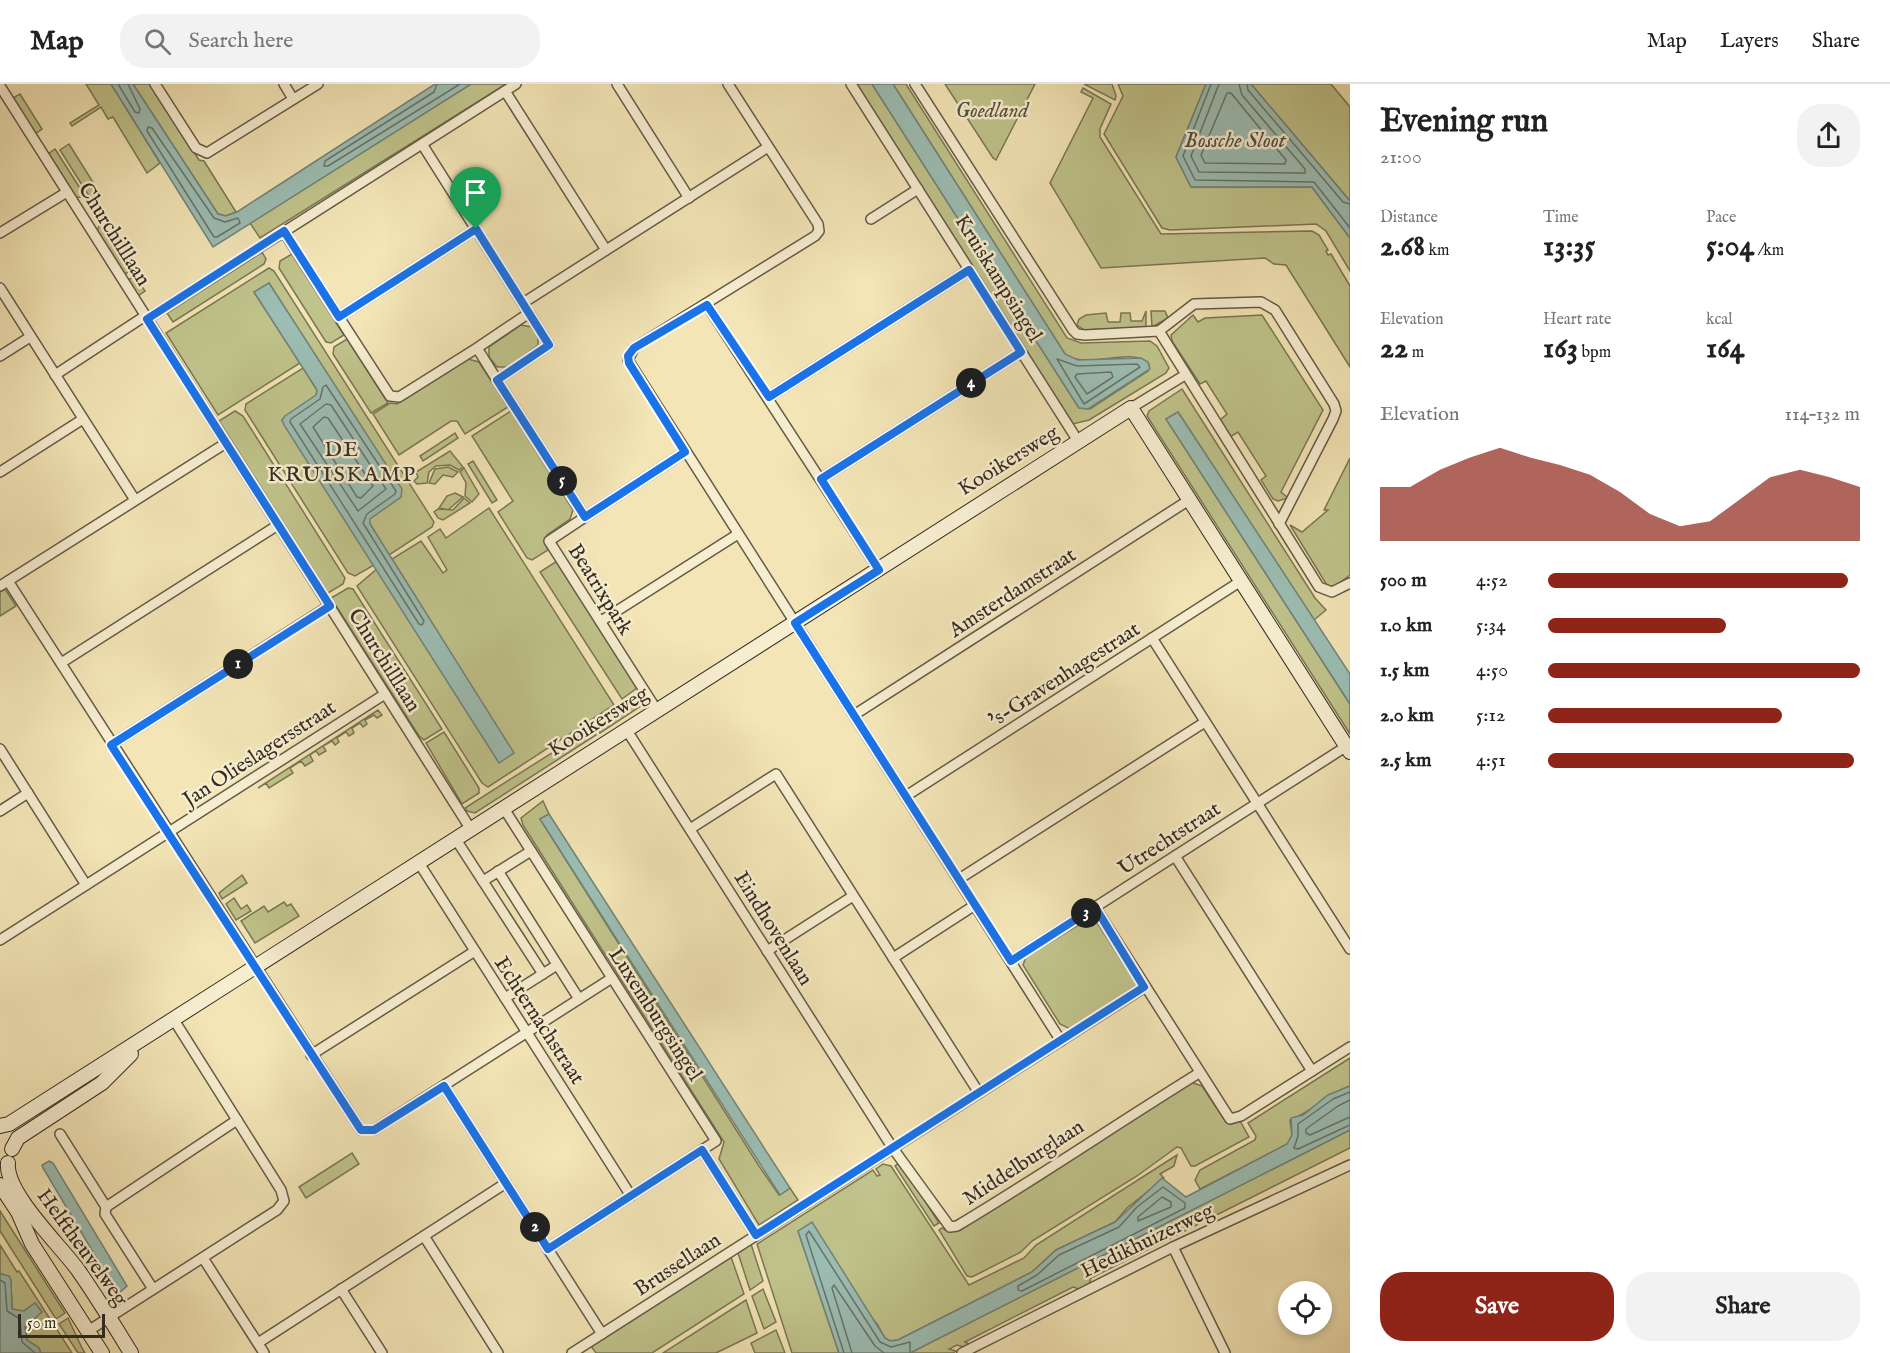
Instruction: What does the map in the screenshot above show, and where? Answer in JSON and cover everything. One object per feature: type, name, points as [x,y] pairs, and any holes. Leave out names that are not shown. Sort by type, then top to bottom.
[{"type":"street","points":[[155,84],[196,148],[203,153],[212,152],[318,84]]},
{"type":"street","points":[[284,84],[293,99]]},
{"type":"street","points":[[55,375],[516,84]]},
{"type":"street","points":[[616,84],[689,198]]},
{"type":"street","points":[[728,84],[818,224],[819,231],[707,305],[634,348],[628,356],[629,363],[1061,1041]]},
{"type":"street","name":"Kruiskampsingel","points":[[851,84],[1078,441]]},
{"type":"street","name":"Kruiskampsingel","points":[[915,84],[1073,330],[1077,334],[1084,335],[1159,331]]},
{"type":"street","name":"Churchilllaan","points":[[0,86],[470,828]]},
{"type":"street","points":[[505,91],[606,250]]},
{"type":"street","points":[[422,144],[549,345],[497,380]]},
{"type":"street","points":[[523,303],[768,147]]},
{"type":"street","points":[[871,219],[918,189]]},
{"type":"street","points":[[0,233],[67,192]]},
{"type":"street","points":[[339,317],[476,229]]},
{"type":"street","points":[[284,231],[387,393],[394,398],[408,392],[529,313]]},
{"type":"street","points":[[769,397],[969,270]]},
{"type":"street","points":[[0,288],[135,500]]},
{"type":"street","points":[[1279,524],[1333,419],[1336,411],[1334,404],[1275,310],[1269,305],[1261,302],[1194,304],[1159,331],[1185,375],[1279,524],[1319,587],[1327,592],[1337,591],[1350,583]]},
{"type":"street","points":[[707,305],[769,397],[879,570]]},
{"type":"street","points":[[0,356],[30,337]]},
{"type":"street","name":"Beatrixpark","points":[[477,348],[585,517],[549,541],[656,709]]},
{"type":"street","points":[[821,479],[1021,352]]},
{"type":"street","points":[[1078,441],[1185,375]]},
{"type":"street","points":[[1131,408],[1349,747]]},
{"type":"street","points":[[0,472],[83,419]]},
{"type":"street","name":"Kooikersweg","points":[[0,1127],[9,1124],[174,1020],[470,828],[879,570],[1078,441]]},
{"type":"street","points":[[226,443],[4,583],[61,663],[111,745],[357,1127],[365,1131],[374,1130],[612,978]]},
{"type":"street","points":[[585,517],[685,452]]},
{"type":"street","name":"Amsterdamstraat","points":[[854,715],[1189,500]]},
{"type":"street","points":[[61,663],[278,525]]},
{"type":"street","points":[[601,621],[738,534]]},
{"type":"street","name":"'s-Gravenhagestraat","points":[[906,796],[1241,581]]},
{"type":"street","points":[[111,745],[330,606]]},
{"type":"street","points":[[1152,638],[1350,949]]},
{"type":"street","name":"Jan Olieslagersstraat","points":[[0,940],[385,694]]},
{"type":"street","points":[[959,879],[1205,722]]},
{"type":"street","name":"Eindhovenlaan","points":[[626,729],[892,1148]]},
{"type":"street","name":"Utrechtstraat","points":[[1011,961],[1257,803],[1349,747]]},
{"type":"street","points":[[0,749],[86,885]]},
{"type":"street","points":[[690,829],[776,774],[979,1093]]},
{"type":"street","points":[[0,811],[28,793]]},
{"type":"street","name":"Luxemburgsingel","points":[[503,807],[716,1141],[702,1150]]},
{"type":"street","points":[[455,838],[543,974]]},
{"type":"street","points":[[483,881],[531,851]]},
{"type":"street","points":[[1175,855],[1312,1071]]},
{"type":"street","name":"Echternachstraat","points":[[418,863],[631,1196]]},
{"type":"street","points":[[498,871],[579,999]]},
{"type":"street","points":[[767,951],[853,896]]},
{"type":"street","points":[[893,957],[975,905]]},
{"type":"street","points":[[1095,907],[1227,1116],[1235,1119],[1241,1116],[1350,1047]]},
{"type":"street","points":[[311,1055],[475,951]]},
{"type":"street","points":[[505,998],[557,965]]},
{"type":"street","name":"Brussellaan","points":[[572,1353],[1144,987]]},
{"type":"street","points":[[88,1331],[277,1210],[284,1201],[281,1190],[174,1020]]},
{"type":"street","name":"Kooikersweg","points":[[12,1149],[18,1138],[102,1083],[143,1039]]},
{"type":"street","name":"Middelburglaan","points":[[892,1148],[944,1223],[950,1227],[957,1226],[1199,1073]]},
{"type":"street","points":[[444,1086],[602,1334]]},
{"type":"street","points":[[106,1207],[237,1120]]},
{"type":"street","points":[[0,1127],[9,1138],[12,1149],[4,1166]]},
{"type":"street","points":[[60,1134],[106,1207],[105,1214],[153,1289]]},
{"type":"street","points":[[548,1249],[702,1150],[756,1235]]},
{"type":"street","name":"Hedikhuizerweg","points":[[962,1353],[1173,1247],[1350,1165]]},
{"type":"street","name":"Helftheuvelweg","points":[[4,1166],[36,1220],[77,1269],[131,1353]]},
{"type":"street","points":[[258,1343],[506,1183]]},
{"type":"street","name":"Helftheuvelweg","points":[[0,1185],[18,1212],[32,1244],[102,1353]]},
{"type":"street","points":[[424,1236],[498,1353]]},
{"type":"street","points":[[1173,1247],[1225,1353]]},
{"type":"street","points":[[203,1257],[264,1353]]},
{"type":"street","points":[[341,1289],[382,1353]]},
{"type":"green space","points":[[86,84],[111,84],[160,163],[147,173],[113,117],[108,119],[101,107],[72,126],[70,123],[99,105]]},
{"type":"green space","points":[[133,84],[151,84],[199,160],[204,161],[236,212],[226,216],[218,214]]},
{"type":"green space","points":[[471,84],[506,84],[260,238],[250,223]]},
{"type":"green space","points":[[856,84],[872,84],[1079,408],[1090,409],[1148,371],[1149,364],[1131,357],[1084,360],[1074,359],[1065,354],[893,84],[906,84],[1067,338],[1081,343],[1150,341],[1157,346],[1169,368],[1166,373],[1089,420],[1073,424]]},
{"type":"green space","name":"Goedland","points":[[945,84],[1035,84],[996,160],[993,158]]},
{"type":"green space","points":[[1084,84],[1112,84],[1115,100]]},
{"type":"green space","points":[[1118,84],[1206,84],[1176,157],[1191,187],[1312,187],[1350,238],[1350,271],[1326,231],[1316,224],[1170,230],[1162,228],[1104,134],[1123,96]]},
{"type":"green space","points":[[1251,84],[1331,84],[1350,107],[1350,201]]},
{"type":"green space","points":[[1083,88],[1111,104],[1100,129],[1100,137],[1161,234],[1312,231],[1319,235],[1328,250],[1326,251],[1328,255],[1331,254],[1350,286],[1350,367],[1286,265],[1274,264],[1265,258],[1101,268],[1050,183],[1093,98],[1081,92]]},
{"type":"green space","points":[[20,94],[42,129],[35,134],[13,98]]},
{"type":"green space","points":[[69,144],[101,195],[92,201],[60,150]]},
{"type":"green space","points":[[55,149],[85,196],[76,198],[48,154]]},
{"type":"green space","points":[[101,221],[132,270],[125,274],[97,231]]},
{"type":"green space","points":[[262,252],[266,259],[264,264],[173,322],[167,313]]},
{"type":"green space","points":[[292,254],[344,335],[331,343],[326,342],[279,268],[280,261]]},
{"type":"green space","points":[[269,268],[274,271],[434,522],[432,527],[389,555],[370,524],[336,388],[269,283],[254,292],[300,363],[218,415],[166,333]]},
{"type":"green space","points":[[135,276],[145,291],[138,296],[128,280]]},
{"type":"green space","points":[[1146,311],[1146,327],[1084,330],[1077,325],[1079,319],[1086,315],[1106,313],[1108,322],[1120,322],[1121,313],[1130,313],[1131,321],[1142,321]]},
{"type":"green space","points":[[1151,311],[1165,311],[1168,318],[1152,327]]},
{"type":"green space","points":[[1193,315],[1198,322],[1205,318],[1262,315],[1323,410],[1281,492],[1288,498],[1278,501],[1273,499],[1261,480],[1266,476],[1238,432],[1230,437],[1220,420],[1227,414],[1206,381],[1200,384],[1172,341],[1171,335]]},
{"type":"green space","points":[[521,325],[532,327],[538,337],[538,345],[508,367],[497,367],[489,357],[489,347]]},
{"type":"green space","points":[[347,339],[388,403],[371,413],[333,354],[334,347]]},
{"type":"green space","points":[[468,359],[479,362],[508,407],[465,434],[457,421],[451,421],[399,455],[373,414],[390,403],[397,404]]},
{"type":"green space","points":[[303,368],[317,390],[317,395],[282,420],[374,565],[355,576],[348,573],[245,410],[246,404]]},
{"type":"green space","points":[[1182,389],[1315,598],[1326,610],[1314,620],[1178,412],[1166,419],[1350,704],[1350,734],[1147,416],[1149,411]]},
{"type":"green space","points":[[235,411],[243,416],[345,578],[343,584],[328,593],[219,421]]},
{"type":"green space","points":[[511,411],[573,510],[570,519],[547,535],[545,543],[548,550],[532,560],[527,558],[498,512],[513,501],[472,436]]},
{"type":"green space","points":[[455,433],[458,438],[423,461],[420,456]]},
{"type":"green space","points":[[450,451],[463,467],[459,470],[450,465],[436,466],[429,472],[427,483],[417,484],[414,481],[418,477],[416,472]]},
{"type":"green space","points":[[1350,458],[1350,575],[1334,587],[1328,587],[1290,525],[1302,532],[1328,510],[1324,510]]},
{"type":"green space","points":[[473,461],[497,500],[492,503],[468,464]]},
{"type":"green space","points":[[448,467],[458,472],[453,477],[443,475],[435,484],[429,483],[435,469]]},
{"type":"green space","points":[[464,468],[479,494],[472,502],[465,496],[466,483],[460,472]]},
{"type":"green space","points":[[455,493],[463,497],[448,510],[439,508],[447,496]]},
{"type":"green space","points":[[464,498],[470,503],[443,520],[438,518],[434,512],[438,509],[453,510]]},
{"type":"green space","points":[[489,508],[614,705],[488,787],[482,783],[357,586],[377,569],[499,762],[513,753],[392,559],[421,541],[443,573],[447,570],[428,537],[440,529],[446,538]]},
{"type":"green space","points":[[557,561],[637,688],[622,699],[540,572]]},
{"type":"green space","points":[[348,588],[353,589],[442,729],[424,740],[419,736],[331,598]]},
{"type":"green space","points":[[5,589],[16,606],[0,616],[0,592]]},
{"type":"green space","points":[[642,696],[644,704],[600,733],[598,724]]},
{"type":"green space","points":[[378,710],[382,715],[377,718],[374,715],[365,720],[367,724],[363,727],[360,723],[352,728],[354,733],[349,736],[346,732],[337,738],[339,742],[335,745],[332,741],[323,746],[326,751],[319,755],[316,751],[310,755],[313,761],[305,766],[301,761],[290,768],[293,773],[269,788],[266,783],[258,788]]},
{"type":"green space","points":[[588,730],[593,731],[596,735],[475,813],[465,808]]},
{"type":"green space","points":[[444,732],[479,788],[479,793],[462,804],[426,743]]},
{"type":"green space","points":[[543,801],[549,814],[540,819],[759,1166],[779,1195],[790,1188],[798,1200],[759,1225],[719,1159],[724,1142],[523,825],[521,818]]},
{"type":"green space","points":[[242,875],[247,883],[222,899],[219,893]]},
{"type":"green space","points":[[234,898],[241,909],[247,905],[251,911],[236,920],[226,904]]},
{"type":"green space","points":[[284,902],[287,906],[291,904],[299,916],[255,943],[241,921],[264,906],[268,912]]},
{"type":"green space","points":[[1093,916],[1137,985],[1070,1029],[1060,1024],[1023,965],[1026,957]]},
{"type":"green space","points":[[1350,1058],[1350,1086],[1290,1120],[1292,1135],[1288,1144],[1200,1189],[1195,1180],[1200,1170],[1255,1140],[1256,1136],[1248,1123]]},
{"type":"green space","points":[[1190,1082],[1202,1086],[1226,1122],[1232,1124],[1240,1121],[1249,1137],[1195,1166],[1191,1166],[1181,1148],[1177,1147],[1137,1176],[1032,1241],[1021,1252],[972,1277],[967,1276],[939,1230],[942,1228],[948,1232],[955,1231],[1036,1183]]},
{"type":"green space","points":[[1350,1130],[1350,1148],[1091,1278],[1088,1287],[1082,1290],[1073,1287],[965,1342],[971,1345],[967,1348],[957,1345],[949,1349],[956,1351],[953,1353],[910,1353]]},
{"type":"green space","points":[[352,1153],[359,1164],[306,1198],[299,1187]]},
{"type":"green space","points":[[1177,1155],[1174,1166],[1160,1174],[1164,1178],[1127,1208],[1115,1222],[1056,1250],[1032,1272],[898,1340],[890,1341],[885,1338],[877,1324],[798,1231],[839,1353],[792,1353],[757,1244],[873,1170],[877,1176],[880,1175],[876,1169],[883,1164],[891,1166],[969,1285],[1024,1258],[1036,1245]]},
{"type":"green space","points":[[900,1162],[939,1223],[934,1226],[895,1166]]},
{"type":"green space","points":[[0,1211],[65,1313],[56,1319],[0,1231]]},
{"type":"green space","points":[[751,1244],[763,1281],[750,1290],[738,1253]]},
{"type":"green space","points":[[0,1245],[72,1353],[41,1353],[39,1348],[27,1340],[25,1326],[42,1312],[35,1303],[24,1311],[12,1309],[11,1285],[3,1274],[0,1274]]},
{"type":"green space","points":[[731,1257],[744,1294],[652,1353],[596,1353],[591,1346]]},
{"type":"green space","points":[[763,1289],[776,1322],[764,1329],[752,1296]]},
{"type":"green space","points":[[746,1300],[757,1333],[716,1353],[663,1353]]},
{"type":"green space","points":[[68,1318],[85,1353],[78,1353],[59,1324]]},
{"type":"green space","points":[[776,1330],[785,1353],[755,1353],[751,1343]]},
{"type":"water","points":[[111,84],[133,84],[218,214],[226,216],[237,212],[435,84],[471,84],[213,247]]},
{"type":"water","points":[[872,84],[893,84],[1065,354],[1078,360],[1141,358],[1148,362],[1150,369],[1088,409],[1079,408]]},
{"type":"water","name":"Bossche Sloot","points":[[1206,84],[1251,84],[1350,201],[1350,238],[1312,187],[1191,187],[1176,157]]},
{"type":"water","points":[[269,283],[402,489],[401,497],[370,519],[370,524],[514,753],[499,763],[284,425],[282,420],[285,416],[316,395],[317,390],[254,292]]},
{"type":"water","points":[[1178,412],[1350,674],[1350,704],[1166,419]]},
{"type":"water","points":[[549,814],[790,1188],[780,1195],[540,819]]},
{"type":"water","points":[[1350,1086],[1350,1130],[910,1353],[839,1353],[798,1231],[812,1222],[885,1338],[890,1341],[898,1340],[1032,1272],[1056,1250],[1115,1222],[1162,1178],[1186,1197],[1287,1144],[1292,1135],[1291,1118],[1303,1115],[1328,1095]]},
{"type":"water","points":[[49,1161],[53,1163],[127,1286],[120,1292],[115,1289],[43,1168],[42,1165]]},
{"type":"water","points":[[0,1274],[9,1276],[11,1280],[12,1309],[24,1311],[35,1303],[42,1312],[25,1327],[27,1340],[39,1348],[41,1353],[0,1353]]},
{"type":"district","name":"DE KRUISKAMP","points":[[342,460]]},
{"type":"route","points":[[476,229],[549,345],[497,380],[585,517],[685,452],[629,363],[628,356],[634,348],[707,305],[769,397],[969,270],[1021,352],[821,479],[879,570],[795,623],[1011,961],[1095,907],[1144,987],[756,1235],[702,1150],[548,1249],[444,1086],[374,1130],[365,1131],[357,1127],[111,745],[330,606],[147,319],[284,231],[339,317],[476,229]]}]
